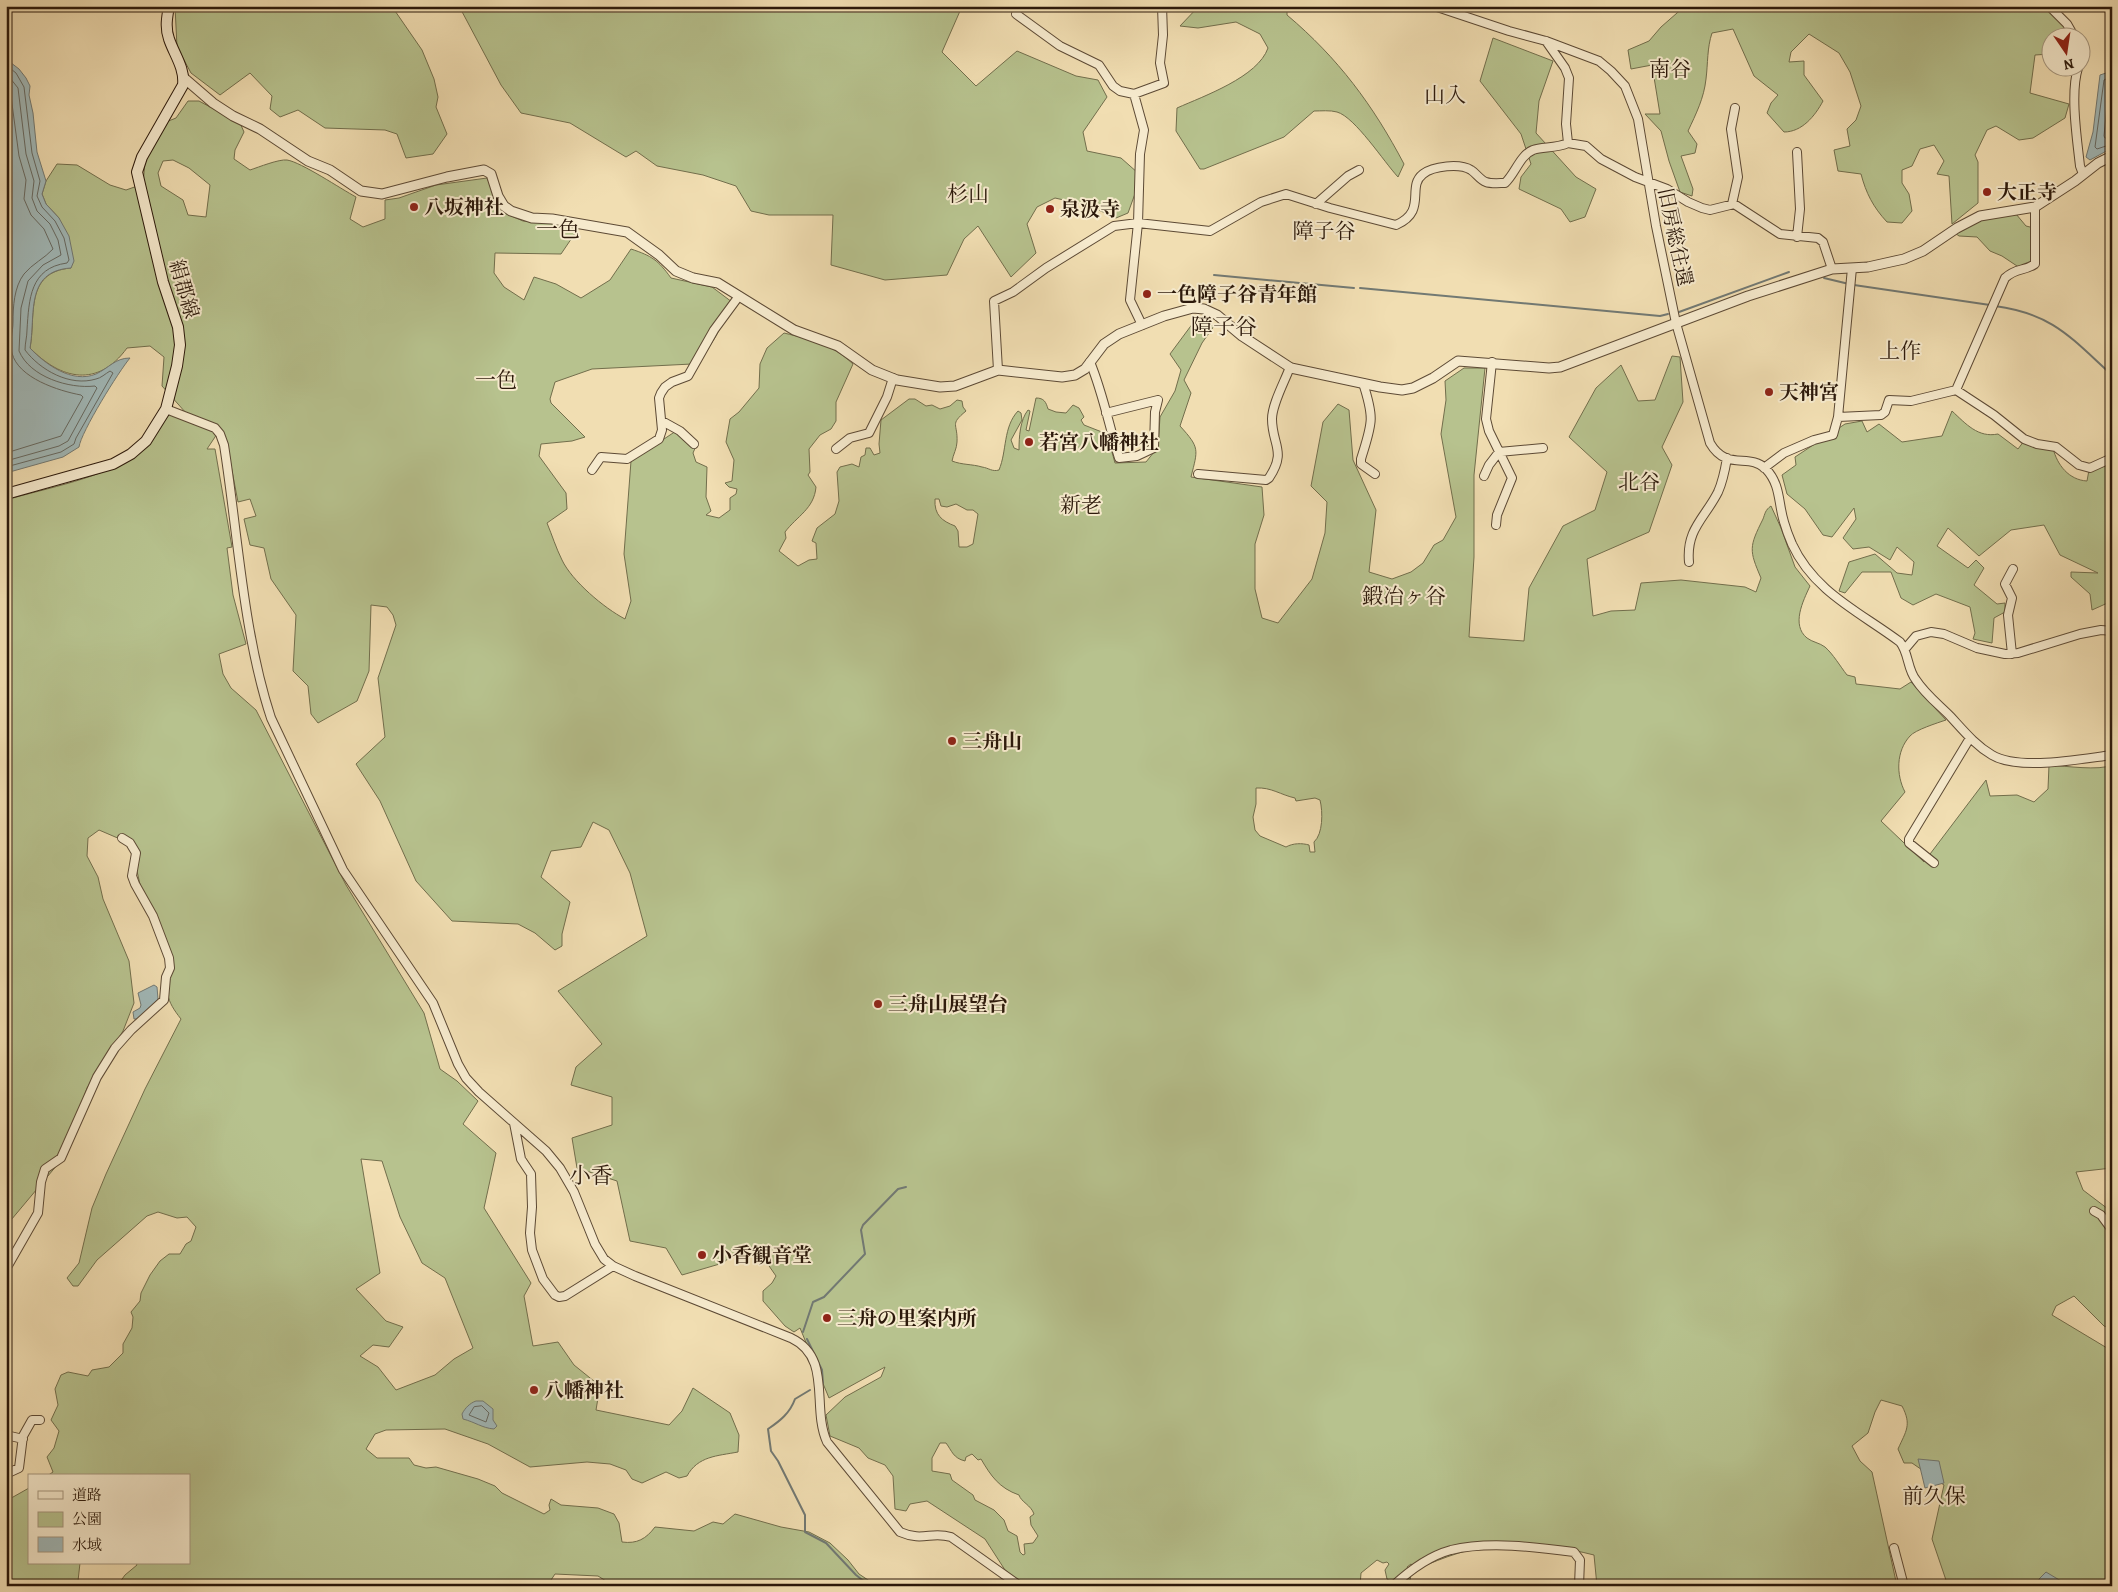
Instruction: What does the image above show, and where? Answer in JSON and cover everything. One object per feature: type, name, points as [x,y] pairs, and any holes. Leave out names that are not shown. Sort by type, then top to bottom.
[{"type":"main road","points":[[169,6],[167,33],[184,78]]},
{"type":"main road","name":"絹郡線","points":[[6,494],[113,464],[131,454],[146,441],[166,409],[177,366],[180,345],[178,327],[163,282],[137,172],[142,157],[178,97],[184,78]]},
{"type":"street","points":[[1016,14],[1060,46],[1099,66],[1120,91],[1134,94],[1164,82],[1160,63],[1163,35],[1162,6]]},
{"type":"street","points":[[1434,6],[1599,61],[1625,86],[1638,119],[1648,183],[1667,189],[1702,208],[1710,210],[1732,204],[1739,206],[1780,234],[1818,238],[1823,242],[1832,269]]},
{"type":"street","points":[[2049,6],[2069,28]]},
{"type":"street","points":[[998,370],[994,302],[1013,292],[1046,268],[1114,226],[1138,223],[1210,231],[1261,202],[1281,195],[1291,195],[1316,204],[1396,224],[1402,222],[1414,210],[1416,182],[1427,172],[1460,166],[1471,170],[1486,182],[1505,183],[1533,150],[1561,147],[1568,143],[1566,124],[1569,78],[1565,68],[1546,42]]},
{"type":"street","points":[[184,78],[213,103],[233,116],[260,129],[308,160],[330,170],[361,191],[382,194],[447,177],[484,170],[491,174],[498,196],[510,212],[532,218],[559,220],[626,232],[660,255],[676,271],[694,278],[718,283],[794,330],[838,346],[872,370],[893,378],[940,388],[955,386],[998,370],[1062,377],[1075,375],[1085,369],[1104,344],[1119,334],[1180,310],[1193,308],[1204,309],[1217,315],[1242,336],[1290,367],[1380,387],[1408,390],[1421,385],[1458,361],[1492,362],[1549,368],[1560,367],[1776,286],[1832,269],[1868,268],[1904,259],[1922,251],[1957,228],[1980,216],[2035,207],[2112,156]]},
{"type":"street","points":[[2076,78],[2075,112],[2080,166],[2083,174]]},
{"type":"street","points":[[1134,94],[1144,130],[1140,154],[1138,223],[1130,300],[1142,325]]},
{"type":"street","points":[[1732,204],[1738,177],[1731,129],[1735,108]]},
{"type":"street","name":"旧房総往還","points":[[1568,143],[1586,146],[1601,159],[1648,183],[1676,323],[1710,444],[1716,454],[1727,458]]},
{"type":"street","points":[[1797,152],[1800,209],[1797,237]]},
{"type":"street","points":[[1316,204],[1330,190],[1359,170]]},
{"type":"street","points":[[1956,390],[2005,278],[2013,270],[2028,269],[2035,264],[2035,207]]},
{"type":"street","points":[[1764,468],[1784,452],[1833,435],[1838,417],[1852,268]]},
{"type":"street","points":[[592,470],[597,460],[601,457],[627,459],[653,444],[659,438],[662,421],[659,398],[661,393],[672,382],[688,376],[714,330],[739,296]]},
{"type":"street","points":[[1090,362],[1098,381],[1106,413],[1119,458],[1137,456],[1154,448],[1155,412],[1158,400],[1106,413]]},
{"type":"street","points":[[1492,362],[1486,419],[1488,431],[1512,478],[1497,515],[1496,525]]},
{"type":"street","points":[[1198,474],[1266,480],[1269,478],[1278,458],[1279,449],[1272,419],[1273,411],[1290,367]]},
{"type":"street","points":[[836,449],[850,438],[869,433],[887,397],[893,378]]},
{"type":"street","points":[[1363,383],[1369,402],[1372,424],[1361,459],[1362,464],[1375,474]]},
{"type":"street","points":[[1838,417],[1880,415],[1885,412],[1889,400],[1911,401],[1956,390],[1994,414],[2024,440],[2056,447],[2079,465],[2090,468],[2112,458]]},
{"type":"street","points":[[166,409],[215,428],[220,434],[224,445],[251,637],[264,698],[271,718],[343,870],[433,1003],[458,1064],[466,1078],[478,1092],[546,1151],[560,1168],[574,1192],[595,1244],[604,1259],[613,1266],[798,1341],[811,1354],[816,1364],[820,1392],[820,1424],[827,1442],[900,1532],[911,1537],[921,1538],[943,1535],[950,1537],[1020,1586]]},
{"type":"street","points":[[662,421],[680,431],[694,444]]},
{"type":"street","points":[[1484,476],[1489,464],[1499,452],[1543,448]]},
{"type":"street","points":[[1688,562],[1689,545],[1702,514],[1717,493],[1727,458],[1757,463],[1764,468],[1777,487],[1784,522],[1802,562],[1827,592],[1888,633],[1905,649],[1908,665],[1914,679],[1927,695],[1970,738],[1992,755],[2016,763],[2061,761],[2112,755]]},
{"type":"street","points":[[2012,654],[2008,615],[2012,598],[2005,584],[2013,569]]},
{"type":"street","points":[[1905,649],[1916,636],[1931,632],[1944,634],[1977,648],[2012,654],[2080,634],[2101,630],[2112,631]]},
{"type":"street","points":[[1934,863],[1909,843],[1908,839],[1952,771],[1970,738]]},
{"type":"street","points":[[6,1268],[38,1213],[41,1182],[45,1169],[61,1158],[97,1077],[115,1048],[131,1030],[164,1000],[166,977],[170,968],[169,958],[153,916],[132,876],[136,853],[130,843],[122,838]]},
{"type":"street","points":[[514,1123],[521,1160],[530,1174],[532,1207],[530,1233],[532,1250],[543,1279],[555,1295],[565,1296],[613,1266]]},
{"type":"street","points":[[2094,1211],[2100,1215],[2112,1230]]},
{"type":"street","points":[[6,1474],[19,1468],[23,1439],[32,1420],[40,1420]]},
{"type":"street","points":[[6,1435],[23,1439]]},
{"type":"street","points":[[1393,1586],[1410,1570],[1450,1550],[1469,1547],[1502,1546],[1574,1552],[1580,1560],[1580,1586]]},
{"type":"street","points":[[1894,1548],[1904,1586]]},
{"type":"green space","points":[[175,6],[401,6],[393,8],[422,50],[434,79],[438,97],[436,107],[447,134],[433,154],[406,158],[397,134],[385,130],[325,128],[298,110],[280,117],[270,109],[272,96],[250,73],[220,95],[191,73],[177,47]]},
{"type":"green space","points":[[459,6],[955,6],[960,11],[942,52],[976,86],[1017,51],[1076,76],[1098,80],[1107,97],[1083,132],[1087,151],[1121,158],[1138,173],[1136,191],[1128,213],[1116,218],[1090,206],[1055,198],[1037,207],[1027,224],[1036,253],[1011,277],[978,226],[964,239],[947,275],[885,280],[831,265],[833,215],[769,215],[751,211],[736,186],[703,175],[657,166],[636,151],[626,157],[570,123],[521,113],[501,85]]},
{"type":"green space","points":[[1199,6],[1287,6],[1287,15],[1338,65],[1380,122],[1404,164],[1398,177],[1352,122],[1337,112],[1328,111],[1314,111],[1284,137],[1200,169],[1176,131],[1177,108],[1242,77],[1262,58],[1268,48],[1260,34],[1236,22],[1198,28],[1180,26]]},
{"type":"green space","points":[[1685,6],[2042,6],[2063,24],[2065,28],[2040,28],[2040,55],[2035,55],[2030,93],[2069,104],[2065,118],[2033,138],[2019,140],[1996,126],[1987,130],[1975,155],[1978,162],[1978,203],[1952,224],[1949,176],[1937,174],[1944,161],[1934,145],[1920,149],[1912,166],[1902,170],[1902,183],[1909,194],[1912,211],[1902,223],[1887,222],[1871,200],[1861,174],[1838,171],[1834,150],[1850,146],[1847,129],[1856,120],[1861,106],[1850,72],[1839,53],[1809,34],[1791,52],[1789,62],[1804,61],[1804,75],[1823,101],[1816,112],[1802,126],[1784,132],[1767,113],[1771,103],[1778,95],[1754,76],[1733,29],[1712,33],[1703,93],[1688,131],[1697,144],[1695,153],[1681,156],[1693,189],[1692,196],[1680,192],[1661,131],[1645,114],[1660,114],[1652,65],[1631,69],[1628,50],[1649,41],[1661,27]]},
{"type":"green space","points":[[1493,38],[1553,61],[1539,101],[1536,133],[1576,177],[1596,189],[1585,217],[1570,222],[1561,209],[1519,189],[1521,177],[1531,164],[1521,134],[1480,81]]},
{"type":"green space","points":[[188,101],[199,101],[240,123],[244,132],[235,150],[234,159],[250,170],[287,160],[311,170],[356,197],[350,219],[363,227],[385,219],[385,200],[399,198],[436,185],[487,178],[502,212],[523,221],[580,226],[561,254],[495,253],[494,273],[504,287],[524,300],[534,277],[556,284],[581,298],[610,280],[631,249],[654,259],[671,278],[712,287],[732,302],[711,344],[692,364],[592,369],[555,382],[550,399],[551,403],[585,437],[572,441],[541,444],[539,456],[566,493],[567,509],[547,523],[562,560],[573,577],[598,601],[625,619],[631,601],[624,554],[631,461],[676,431],[696,446],[693,453],[696,462],[707,467],[706,497],[711,511],[706,515],[719,518],[730,510],[730,498],[736,494],[737,489],[729,487],[725,483],[732,481],[734,460],[726,442],[730,419],[739,412],[759,388],[760,364],[767,348],[784,333],[829,347],[853,364],[836,402],[836,421],[831,429],[820,435],[809,449],[810,472],[808,475],[816,487],[815,495],[804,512],[785,532],[786,538],[779,551],[798,566],[809,560],[817,559],[816,543],[812,541],[817,528],[835,514],[839,501],[837,472],[840,467],[852,464],[859,467],[861,457],[865,455],[866,448],[870,448],[874,455],[880,453],[881,420],[909,399],[915,399],[926,406],[932,405],[940,409],[950,406],[957,400],[962,401],[966,411],[956,422],[957,444],[952,461],[999,470],[1013,417],[1018,411],[1021,413],[1022,420],[1011,440],[1014,448],[1019,450],[1023,419],[1028,410],[1030,411],[1026,430],[1029,431],[1036,398],[1039,398],[1045,402],[1048,409],[1056,412],[1066,413],[1073,405],[1079,408],[1084,417],[1081,420],[1084,425],[1107,434],[1115,463],[1146,462],[1158,447],[1160,417],[1175,391],[1181,370],[1170,354],[1196,319],[1214,326],[1202,343],[1184,380],[1191,393],[1180,426],[1191,439],[1196,449],[1191,477],[1262,487],[1264,515],[1255,544],[1255,589],[1262,618],[1278,623],[1312,579],[1325,533],[1327,502],[1311,486],[1323,422],[1338,404],[1349,410],[1353,460],[1376,510],[1369,572],[1392,579],[1411,572],[1423,563],[1434,545],[1443,540],[1456,517],[1441,434],[1446,400],[1445,381],[1464,368],[1485,368],[1474,475],[1474,557],[1469,637],[1524,641],[1529,588],[1563,526],[1595,510],[1607,472],[1569,437],[1596,388],[1621,365],[1638,401],[1655,400],[1672,356],[1680,357],[1683,402],[1662,447],[1672,465],[1649,532],[1587,559],[1593,616],[1611,611],[1635,610],[1641,583],[1681,580],[1745,587],[1756,592],[1761,578],[1754,561],[1752,548],[1765,512],[1771,506],[1795,567],[1810,586],[1800,613],[1799,620],[1802,633],[1807,638],[1825,647],[1847,675],[1855,677],[1856,684],[1900,689],[1911,682],[1946,720],[1916,731],[1905,742],[1900,756],[1899,771],[1905,792],[1881,821],[1924,862],[1986,780],[1990,796],[2017,795],[2034,802],[2048,789],[2049,765],[2099,768],[2112,765],[2112,1168],[2076,1172],[2083,1190],[2112,1212],[2112,1329],[2104,1326],[2074,1296],[2056,1306],[2052,1315],[2107,1348],[2108,1362],[2112,1367],[2112,1586],[1948,1586],[1932,1539],[1944,1485],[1912,1463],[1904,1463],[1898,1449],[1907,1428],[1907,1418],[1902,1406],[1881,1400],[1868,1433],[1852,1446],[1860,1461],[1872,1472],[1897,1586],[1597,1586],[1594,1555],[1548,1546],[1513,1543],[1469,1550],[1417,1569],[1411,1564],[1407,1567],[1411,1574],[1409,1586],[1397,1586],[1387,1579],[1385,1570],[1389,1564],[1377,1560],[1361,1573],[1360,1586],[1024,1586],[1005,1570],[985,1539],[927,1501],[910,1504],[906,1511],[895,1509],[893,1476],[885,1465],[868,1458],[859,1448],[830,1436],[826,1415],[845,1397],[881,1377],[885,1367],[829,1398],[800,1328],[794,1332],[785,1326],[763,1301],[763,1291],[772,1283],[776,1276],[758,1250],[738,1250],[723,1263],[682,1275],[666,1248],[630,1241],[617,1181],[577,1168],[572,1138],[612,1125],[612,1097],[571,1085],[576,1067],[602,1044],[558,991],[647,936],[630,873],[609,830],[593,822],[581,847],[551,851],[541,877],[570,902],[562,934],[562,946],[555,950],[535,933],[518,924],[452,921],[416,881],[380,801],[356,764],[385,737],[378,678],[396,625],[393,615],[387,607],[371,605],[369,671],[357,701],[318,723],[311,714],[308,686],[293,671],[296,615],[271,579],[264,548],[250,545],[244,519],[256,516],[250,499],[238,502],[229,455],[222,434],[213,423],[186,413],[162,386],[164,357],[150,346],[127,348],[116,361],[104,369],[92,374],[79,375],[67,373],[54,367],[30,348],[33,310],[39,287],[46,278],[56,271],[71,268],[59,218],[46,204],[42,194],[46,181],[57,164],[77,165],[110,185],[126,190],[143,184],[145,162],[166,122],[176,118]],"holes":[[[173,160],[189,168],[210,185],[206,217],[188,215],[183,200],[161,186],[158,173],[163,161]],[[935,499],[939,499],[941,506],[947,507],[956,504],[967,510],[973,510],[978,514],[973,544],[967,547],[959,547],[958,531],[955,526],[940,517],[935,505]],[[1256,788],[1271,790],[1295,798],[1296,801],[1315,798],[1320,800],[1322,823],[1319,834],[1314,842],[1315,852],[1310,852],[1309,845],[1298,844],[1286,847],[1260,836],[1255,830],[1253,817],[1256,804]],[[940,1443],[946,1443],[953,1454],[961,1460],[965,1461],[966,1457],[972,1454],[978,1460],[981,1459],[992,1476],[1001,1485],[1019,1495],[1033,1511],[1034,1514],[1030,1517],[1031,1525],[1038,1536],[1033,1543],[1024,1544],[1025,1554],[1023,1555],[1020,1552],[1017,1536],[1008,1531],[1004,1520],[994,1510],[975,1500],[973,1495],[952,1480],[950,1474],[932,1471],[932,1458]]]},
{"type":"green space","points":[[2016,214],[2026,226],[2034,231],[2032,259],[2026,266],[2020,268],[2002,256],[1990,251],[1977,237],[1959,236],[1955,233],[1976,222]]},
{"type":"green space","points":[[1952,411],[1978,432],[1991,435],[1998,434],[2018,449],[2024,441],[2053,448],[2057,460],[2065,471],[2069,475],[2081,480],[2087,481],[2089,470],[2112,461],[2112,601],[2092,610],[2090,594],[2071,577],[2071,572],[2098,573],[2060,555],[2044,525],[2011,530],[1979,556],[1948,528],[1937,546],[1968,568],[1976,560],[1984,568],[1974,585],[1997,604],[2005,603],[2005,612],[1994,618],[1992,643],[1973,639],[1975,633],[1970,607],[1936,594],[1913,605],[1901,598],[1891,572],[1862,572],[1845,593],[1839,591],[1849,562],[1875,554],[1897,573],[1912,575],[1914,562],[1897,547],[1890,560],[1869,547],[1853,549],[1843,538],[1856,519],[1854,508],[1832,537],[1823,535],[1805,509],[1787,494],[1782,475],[1796,465],[1795,457],[1845,424],[1862,421],[1867,432],[1879,424],[1902,442],[1942,436]]},
{"type":"green space","points":[[168,413],[205,425],[217,434],[207,449],[215,449],[232,547],[227,548],[233,595],[246,644],[219,654],[223,674],[231,688],[256,710],[346,885],[424,1013],[440,1069],[457,1081],[478,1101],[463,1124],[496,1153],[484,1208],[531,1283],[524,1296],[533,1346],[558,1342],[574,1365],[600,1386],[596,1410],[669,1425],[682,1411],[693,1388],[730,1413],[739,1435],[738,1452],[702,1461],[691,1469],[687,1476],[679,1478],[666,1472],[642,1483],[632,1479],[626,1470],[610,1464],[587,1462],[530,1467],[488,1444],[445,1429],[386,1430],[375,1434],[366,1449],[377,1458],[409,1458],[414,1465],[426,1468],[436,1467],[478,1479],[495,1486],[502,1493],[544,1514],[550,1510],[551,1499],[561,1505],[598,1508],[614,1514],[619,1523],[622,1542],[641,1540],[655,1527],[694,1531],[713,1522],[723,1524],[735,1514],[781,1527],[809,1532],[830,1543],[848,1560],[859,1574],[877,1586],[614,1586],[598,1576],[555,1574],[547,1586],[117,1586],[136,1564],[190,1564],[190,1474],[50,1474],[53,1472],[47,1457],[54,1448],[59,1431],[51,1420],[58,1405],[55,1389],[61,1375],[68,1372],[88,1376],[92,1370],[109,1367],[123,1353],[123,1344],[132,1328],[133,1317],[131,1312],[140,1301],[141,1293],[150,1275],[160,1261],[169,1254],[180,1254],[186,1244],[191,1241],[196,1227],[187,1217],[177,1218],[158,1212],[147,1216],[97,1260],[78,1286],[73,1286],[67,1278],[79,1263],[92,1208],[106,1174],[145,1089],[181,1019],[172,1006],[168,995],[168,983],[173,968],[141,889],[137,871],[139,852],[120,839],[99,830],[88,838],[87,856],[98,877],[103,899],[129,961],[134,1003],[123,1031],[87,1088],[63,1158],[6,1226],[6,500],[92,476],[109,469],[138,453],[155,435]],"holes":[[[361,1159],[382,1161],[400,1217],[422,1263],[445,1278],[473,1348],[454,1359],[435,1375],[396,1390],[378,1367],[360,1356],[373,1345],[389,1347],[403,1327],[386,1321],[356,1289],[380,1273]]]},
{"type":"green space","points":[[28,1489],[28,1564],[80,1564],[78,1581],[67,1586],[6,1586],[6,1501]]},
{"type":"water","points":[[6,59],[19,69],[30,86],[29,95],[37,152],[46,181],[42,194],[46,204],[59,218],[69,236],[74,261],[71,268],[56,271],[46,277],[39,286],[33,309],[30,348],[51,366],[60,371],[78,376],[96,374],[116,361],[130,358],[93,416],[79,447],[63,457],[6,473]]},
{"type":"water","points":[[2112,71],[2112,148],[2090,160],[2086,157],[2093,132],[2100,75]]},
{"type":"water","points":[[154,985],[157,987],[158,999],[138,1019],[134,1019],[133,1012],[140,1008],[141,1005],[138,993]]},
{"type":"water","points":[[476,1401],[483,1401],[493,1409],[493,1420],[497,1426],[494,1429],[463,1419],[462,1414],[470,1404]]},
{"type":"water","points":[[1918,1459],[1939,1461],[1944,1483],[1925,1488]]},
{"type":"water","points":[[2046,1572],[2061,1581],[2060,1586],[2039,1586],[2039,1579]]},
{"type":"waterway","points":[[1679,312],[1789,272]]},
{"type":"waterway","points":[[1214,275],[1354,288]]},
{"type":"waterway","points":[[1824,278],[1849,284]]},
{"type":"waterway","points":[[1854,285],[1990,305]]},
{"type":"waterway","points":[[1360,288],[1660,316],[1668,314]]},
{"type":"waterway","points":[[1995,306],[2032,315],[2060,329],[2112,375]]},
{"type":"waterway","points":[[803,1332],[813,1302],[824,1297],[865,1254],[861,1230],[863,1225],[898,1189],[906,1187]]},
{"type":"waterway","points":[[807,1339],[822,1370],[823,1383]]},
{"type":"waterway","points":[[810,1390],[795,1399],[784,1416],[768,1429],[771,1451],[805,1515],[805,1532],[826,1543],[856,1575],[870,1586]]},
{"type":"place","name":"大正寺","points":[[1987,192]]},
{"type":"place","name":"八坂神社","points":[[414,207]]},
{"type":"place","name":"泉汲寺","points":[[1050,209]]},
{"type":"place","name":"一色障子谷青年館","points":[[1147,294]]},
{"type":"place","name":"天神宮","points":[[1769,392]]},
{"type":"place","name":"若宮八幡神社","points":[[1029,442]]},
{"type":"place","name":"三舟山","points":[[952,741]]},
{"type":"place","name":"三舟山展望台","points":[[878,1004]]},
{"type":"place","name":"小香観音堂","points":[[702,1255]]},
{"type":"place","name":"三舟の里案内所","points":[[827,1318]]},
{"type":"place","name":"八幡神社","points":[[534,1390]]},
{"type":"district","name":"南谷","points":[[1670,69]]},
{"type":"district","name":"山入","points":[[1445,95]]},
{"type":"district","name":"杉山","points":[[968,194]]},
{"type":"district","name":"一色","points":[[558,230]]},
{"type":"district","name":"障子谷","points":[[1324,231]]},
{"type":"district","name":"障子谷","points":[[1224,327]]},
{"type":"district","name":"上作","points":[[1900,351]]},
{"type":"district","name":"一色","points":[[496,380]]},
{"type":"district","name":"北谷","points":[[1639,482]]},
{"type":"district","name":"新老","points":[[1081,505]]},
{"type":"district","name":"鍛冶ヶ谷","points":[[1404,596]]},
{"type":"district","name":"小香","points":[[591,1176]]},
{"type":"district","name":"前久保","points":[[1934,1496]]}]
